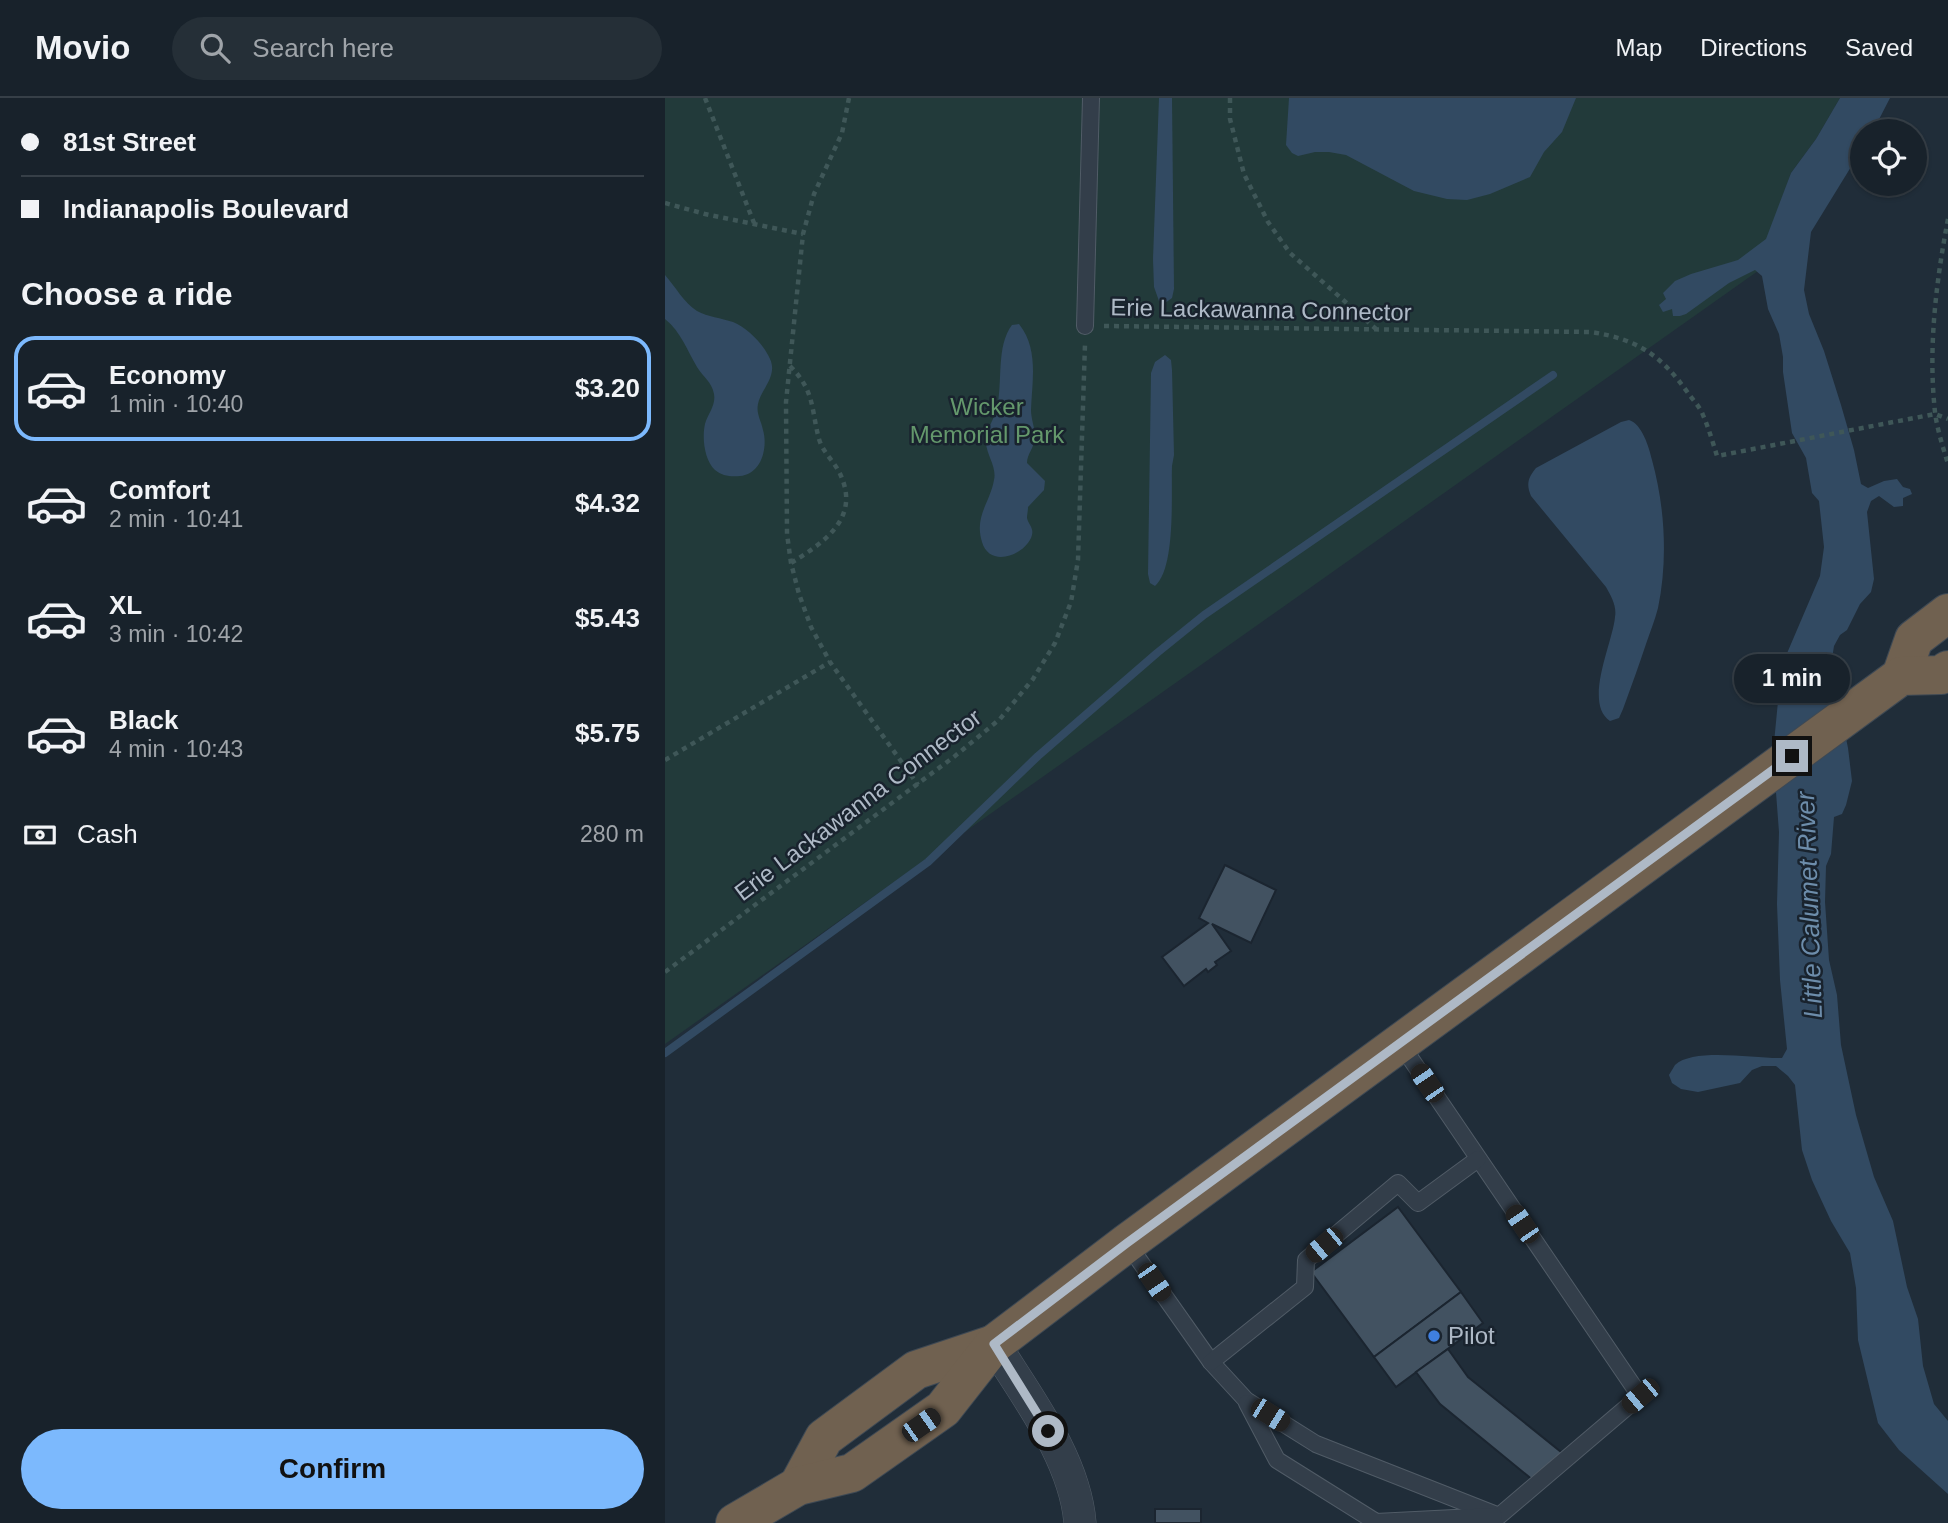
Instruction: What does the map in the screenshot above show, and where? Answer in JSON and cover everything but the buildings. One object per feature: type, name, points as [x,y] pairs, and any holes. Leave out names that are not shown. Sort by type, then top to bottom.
[{"type":"highway","points":[[735,1523],[798,1486],[824,1438],[916,1370],[994,1344],[1127,1243],[1901,676],[1914,639],[1948,613]]},
{"type":"highway","points":[[1901,676],[1941,675],[1948,670]]},
{"type":"street","points":[[994,1344],[1053,1441],[1068,1471],[1079,1503],[1080,1523]]},
{"type":"lane","points":[[1085,326],[1091,98]]},
{"type":"lane","points":[[1246,1400],[1277,1460],[1376,1522],[1499,1516],[1640,1396],[1400,1043]]},
{"type":"lane","points":[[1211,1362],[1305,1287],[1306,1260],[1398,1183],[1418,1203],[1478,1159]]},
{"type":"lane","points":[[1127,1243],[1211,1362],[1246,1400],[1316,1444],[1499,1516]]},
{"type":"path","points":[[705,98],[754,224]]},
{"type":"path","points":[[849,98],[842,133],[814,194],[803,234],[786,429],[787,534],[791,563],[811,627],[830,662],[918,785]]},
{"type":"path","points":[[1230,98],[1230,119],[1244,174],[1268,222],[1290,253],[1377,330]]},
{"type":"path","points":[[665,203],[803,234]]},
{"type":"path","points":[[1948,219],[1933,338],[1935,414],[1948,464]]},
{"type":"path","name":"Erie Lackawanna Connector","points":[[665,972],[918,785],[1000,719],[1033,679],[1055,643],[1071,602],[1078,560],[1085,326],[1591,332],[1630,341],[1656,357],[1676,376],[1702,413],[1717,456],[1935,414]]},
{"type":"path","points":[[790,366],[810,394],[820,444],[840,473],[847,491],[847,503],[842,518],[831,533],[812,550],[791,563]]},
{"type":"path","points":[[1935,414],[1948,419]]},
{"type":"path","points":[[665,760],[830,662]]},
{"type":"green space","name":"Wicker Memorial Park","points":[[665,98],[1840,98],[1816,139],[1791,173],[1756,270],[1758,271],[665,1044]]},
{"type":"water","points":[[1159,98],[1172,98],[1174,289],[1172,298],[1165,303],[1159,301],[1154,287],[1153,259]]},
{"type":"water","points":[[1289,98],[1576,98],[1562,132],[1544,152],[1530,177],[1490,194],[1467,200],[1447,199],[1414,191],[1346,155],[1315,152],[1298,156],[1292,153],[1286,145]]},
{"type":"water","name":"Little Calumet River","points":[[1840,98],[1890,98],[1879,119],[1850,119],[1850,169],[1811,232],[1804,290],[1809,314],[1841,405],[1861,484],[1868,488],[1897,479],[1903,487],[1910,489],[1912,494],[1903,498],[1903,506],[1894,507],[1879,496],[1871,501],[1867,512],[1874,579],[1871,592],[1860,604],[1847,630],[1840,635],[1834,646],[1831,665],[1852,781],[1842,814],[1834,817],[1831,854],[1826,866],[1825,902],[1829,960],[1837,995],[1841,1045],[1856,1115],[1874,1177],[1893,1221],[1907,1287],[1918,1319],[1923,1366],[1934,1404],[1948,1421],[1948,1494],[1899,1450],[1878,1423],[1858,1340],[1856,1288],[1850,1253],[1831,1221],[1802,1150],[1795,1085],[1776,1066],[1762,1066],[1752,1070],[1740,1083],[1698,1092],[1681,1089],[1672,1083],[1669,1075],[1675,1065],[1696,1056],[1782,1058],[1787,1049],[1780,980],[1777,904],[1779,832],[1773,753],[1785,658],[1820,576],[1824,547],[1819,501],[1812,493],[1806,458],[1792,433],[1779,334],[1768,309],[1762,276],[1755,270],[1729,283],[1680,316],[1673,316],[1672,309],[1663,312],[1659,305],[1666,299],[1663,293],[1675,281],[1738,260],[1766,239],[1791,173],[1816,139]]},
{"type":"water","points":[[665,275],[692,308],[744,328],[760,343],[770,359],[771,377],[758,408],[764,451],[758,465],[748,474],[724,475],[715,470],[708,460],[704,429],[714,402],[714,394],[680,335],[665,319]]},
{"type":"water","points":[[1019,324],[1029,344],[1033,365],[1031,410],[1035,438],[1027,463],[1045,481],[1044,490],[1028,507],[1027,518],[1032,535],[1027,545],[1013,554],[998,557],[986,550],[980,533],[981,517],[995,475],[986,439],[999,398],[1004,343],[1012,325]]},
{"type":"water","points":[[1165,355],[1171,360],[1172,370],[1174,455],[1171,530],[1166,564],[1162,577],[1155,586],[1150,583],[1148,574],[1151,373],[1155,362]]},
{"type":"water","points":[[1629,420],[1638,426],[1644,437],[1656,478],[1664,534],[1663,571],[1658,608],[1635,676],[1619,718],[1610,721],[1602,712],[1599,687],[1615,617],[1613,601],[1606,587],[1531,496],[1528,485],[1536,468]]},
{"type":"waterway","points":[[665,1053],[928,862],[1038,756],[1204,615],[1553,375]]},
{"type":"place","name":"Pilot","points":[[1434,1336]]},
{"type":"route","points":[[1048,1431],[994,1344],[1127,1243],[1792,756]]}]
